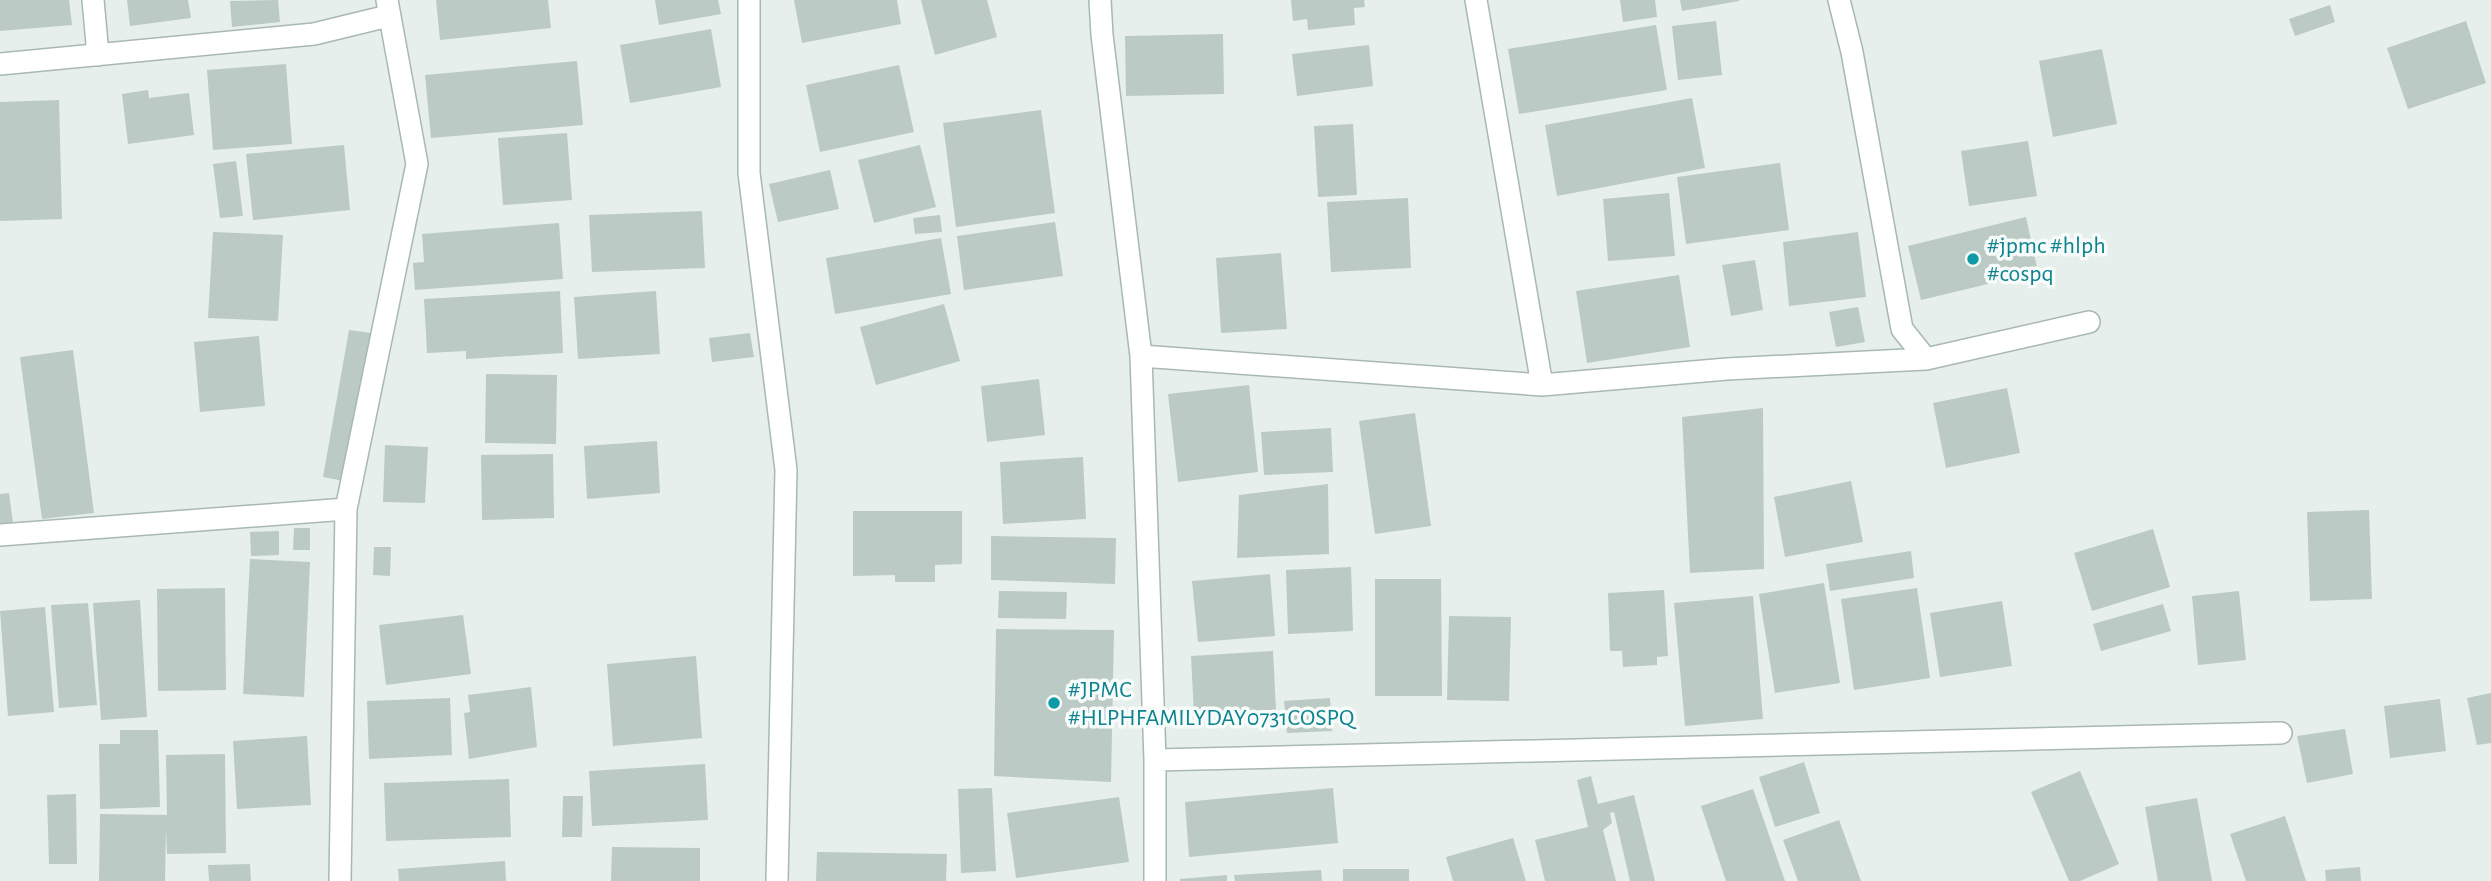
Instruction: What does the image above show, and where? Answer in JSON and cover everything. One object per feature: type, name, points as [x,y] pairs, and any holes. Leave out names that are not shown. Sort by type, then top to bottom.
[{"type":"street","points":[[93,0],[98,55]]},
{"type":"street","points":[[749,0],[749,173],[786,470],[777,881]]},
{"type":"street","points":[[1100,0],[1102,36],[1141,356],[1155,760],[1155,881]]},
{"type":"street","points":[[1476,0],[1542,385]]},
{"type":"street","points":[[1839,0],[1852,52],[1902,329],[1926,359]]},
{"type":"street","points":[[0,64],[314,34],[388,8],[417,163],[346,509],[340,881]]},
{"type":"street","points":[[1141,356],[1542,385],[1727,369],[1926,359],[2089,322]]},
{"type":"street","points":[[0,535],[346,509]]},
{"type":"street","points":[[1155,760],[2281,733]]},
{"type":"building","points":[[0,0],[69,0],[72,25],[0,31]]},
{"type":"building","points":[[127,0],[188,0],[191,18],[130,26]]},
{"type":"building","points":[[278,0],[280,22],[232,27],[230,1]]},
{"type":"building","points":[[436,0],[548,0],[551,28],[440,40]]},
{"type":"building","points":[[655,0],[718,0],[721,14],[659,25]]},
{"type":"building","points":[[794,0],[897,0],[901,24],[802,43]]},
{"type":"building","points":[[921,0],[987,0],[997,37],[935,55]]},
{"type":"building","points":[[1291,0],[1364,0],[1365,7],[1354,8],[1355,25],[1308,30],[1307,19],[1293,21]]},
{"type":"building","points":[[1620,0],[1655,0],[1657,17],[1623,22]]},
{"type":"building","points":[[1680,0],[1739,0],[1739,1],[1682,11]]},
{"type":"building","points":[[2330,5],[2335,22],[2295,36],[2289,19]]},
{"type":"building","points":[[1716,21],[1722,75],[1678,80],[1672,26]]},
{"type":"building","points":[[2466,21],[2486,83],[2408,109],[2387,48]]},
{"type":"building","points":[[1656,25],[1667,90],[1519,114],[1508,49]]},
{"type":"building","points":[[711,29],[721,87],[630,103],[620,45]]},
{"type":"building","points":[[1223,34],[1224,94],[1126,96],[1125,36]]},
{"type":"building","points":[[1369,45],[1373,86],[1297,96],[1292,54]]},
{"type":"building","points":[[2102,49],[2117,124],[2053,137],[2039,61]]},
{"type":"building","points":[[577,61],[583,125],[431,138],[425,75]]},
{"type":"building","points":[[286,64],[292,144],[213,150],[207,70]]},
{"type":"building","points":[[899,65],[914,132],[820,152],[806,85]]},
{"type":"building","points":[[148,90],[149,98],[189,93],[194,135],[128,144],[122,94]]},
{"type":"building","points":[[1692,98],[1705,168],[1557,196],[1545,125]]},
{"type":"building","points":[[59,100],[62,219],[0,221],[0,102]]},
{"type":"building","points":[[1041,110],[1055,213],[956,227],[943,123]]},
{"type":"building","points":[[1353,124],[1357,195],[1318,197],[1314,126]]},
{"type":"building","points":[[567,133],[572,200],[503,205],[498,138]]},
{"type":"building","name":"#jpmc #hlph #cospq","points":[[2028,141],[2037,196],[1969,206],[1961,151]]},
{"type":"building","points":[[344,145],[350,210],[253,220],[246,154]]},
{"type":"building","points":[[920,145],[936,207],[874,223],[858,160]]},
{"type":"building","points":[[236,161],[243,216],[220,218],[213,164]]},
{"type":"building","points":[[1780,163],[1789,230],[1686,244],[1677,177]]},
{"type":"building","points":[[830,170],[839,209],[778,222],[769,184]]},
{"type":"building","points":[[1669,193],[1675,256],[1608,261],[1603,199]]},
{"type":"building","points":[[1408,198],[1411,268],[1331,272],[1327,202]]},
{"type":"building","points":[[702,211],[705,268],[592,272],[589,215]]},
{"type":"building","points":[[940,215],[942,232],[915,234],[913,218]]},
{"type":"building","name":"#jpmc #hlph #cospq","points":[[2026,217],[2038,272],[1921,300],[1908,246]]},
{"type":"building","points":[[1055,222],[1063,276],[964,290],[957,236]]},
{"type":"building","points":[[559,223],[563,279],[415,290],[413,263],[424,262],[422,234]]},
{"type":"building","points":[[213,232],[283,235],[278,321],[208,318]]},
{"type":"building","points":[[1858,232],[1866,297],[1789,306],[1783,242]]},
{"type":"building","points":[[941,238],[951,294],[835,314],[826,258]]},
{"type":"building","points":[[1281,253],[1287,329],[1221,333],[1216,258]]},
{"type":"building","points":[[1755,260],[1763,310],[1731,316],[1722,265]]},
{"type":"building","points":[[1679,275],[1690,347],[1587,363],[1576,291]]},
{"type":"building","points":[[560,291],[563,353],[466,359],[466,351],[427,353],[424,299]]},
{"type":"building","points":[[656,291],[660,354],[578,359],[574,297]]},
{"type":"building","points":[[944,304],[960,361],[876,385],[860,327]]},
{"type":"building","points":[[1858,307],[1865,342],[1836,347],[1829,312]]},
{"type":"building","points":[[349,330],[371,333],[349,482],[323,477]]},
{"type":"building","points":[[750,333],[754,357],[712,362],[709,338]]},
{"type":"building","points":[[259,336],[265,406],[200,412],[194,342]]},
{"type":"building","points":[[73,350],[94,513],[42,519],[20,357]]},
{"type":"building","points":[[486,374],[557,375],[556,444],[485,443]]},
{"type":"building","points":[[1039,379],[1045,435],[987,442],[981,386]]},
{"type":"building","points":[[1249,385],[1258,472],[1178,482],[1168,394]]},
{"type":"building","points":[[2007,388],[2020,453],[1946,468],[1933,403]]},
{"type":"building","points":[[1763,408],[1764,569],[1690,573],[1682,417]]},
{"type":"building","points":[[1415,413],[1431,526],[1375,534],[1359,421]]},
{"type":"building","points":[[1331,428],[1333,472],[1264,475],[1261,432]]},
{"type":"building","points":[[657,441],[660,493],[587,499],[584,446]]},
{"type":"building","points":[[385,445],[428,447],[425,503],[383,502]]},
{"type":"building","points":[[553,454],[554,518],[482,520],[481,455]]},
{"type":"building","points":[[1083,457],[1086,519],[1003,524],[1000,462]]},
{"type":"building","points":[[1851,481],[1863,542],[1785,557],[1774,497]]},
{"type":"building","points":[[1328,484],[1329,554],[1237,558],[1239,495]]},
{"type":"building","points":[[9,493],[13,523],[0,525],[0,494]]},
{"type":"building","points":[[2369,510],[2372,599],[2310,601],[2307,512]]},
{"type":"building","points":[[853,511],[962,511],[962,564],[935,565],[935,582],[895,582],[895,575],[853,576]]},
{"type":"building","points":[[294,528],[310,528],[310,550],[293,550]]},
{"type":"building","points":[[2153,529],[2170,587],[2092,611],[2074,553]]},
{"type":"building","points":[[279,531],[279,555],[251,556],[250,532]]},
{"type":"building","points":[[991,536],[1116,538],[1115,584],[991,580]]},
{"type":"building","points":[[374,547],[391,547],[390,576],[373,575]]},
{"type":"building","points":[[1911,551],[1914,578],[1830,591],[1826,564]]},
{"type":"building","points":[[250,559],[310,562],[304,697],[243,694]]},
{"type":"building","points":[[1351,567],[1353,631],[1288,634],[1286,570]]},
{"type":"building","points":[[1270,574],[1275,636],[1198,642],[1192,581]]},
{"type":"building","points":[[1375,579],[1441,579],[1442,696],[1375,696]]},
{"type":"building","points":[[1824,583],[1840,683],[1775,693],[1759,594]]},
{"type":"building","points":[[225,588],[226,690],[158,691],[157,589]]},
{"type":"building","points":[[1917,588],[1930,678],[1854,690],[1841,599]]},
{"type":"building","points":[[1664,590],[1668,656],[1657,657],[1657,665],[1623,667],[1622,651],[1610,651],[1608,593]]},
{"type":"building","points":[[999,591],[1067,592],[1066,619],[998,618]]},
{"type":"building","points":[[2239,591],[2246,660],[2198,665],[2192,596]]},
{"type":"building","points":[[1753,596],[1763,719],[1685,726],[1674,603]]},
{"type":"building","points":[[140,600],[147,717],[101,720],[93,603]]},
{"type":"building","points":[[2002,601],[2012,666],[1940,677],[1930,613]]},
{"type":"building","points":[[88,603],[97,705],[59,708],[51,605]]},
{"type":"building","points":[[2163,604],[2171,631],[2101,651],[2093,624]]},
{"type":"building","points":[[45,607],[54,712],[8,716],[0,611]]},
{"type":"building","points":[[463,615],[471,674],[386,685],[379,625]]},
{"type":"building","points":[[1449,616],[1511,617],[1509,701],[1447,700]]},
{"type":"building","name":"#JPMC #HLPHFAMILYDAY0731COSPQ","points":[[996,629],[1114,630],[1111,782],[994,776]]},
{"type":"building","points":[[1273,651],[1276,710],[1194,715],[1191,656]]},
{"type":"building","points":[[696,656],[702,738],[613,746],[607,664]]},
{"type":"building","points":[[531,687],[537,747],[469,759],[464,713],[470,712],[468,695]]},
{"type":"building","points":[[2491,693],[2491,743],[2477,745],[2467,698]]},
{"type":"building","points":[[450,698],[452,755],[369,759],[367,701]]},
{"type":"building","points":[[1330,698],[1332,731],[1287,733],[1284,701]]},
{"type":"building","points":[[2440,699],[2446,751],[2390,758],[2384,706]]},
{"type":"building","points":[[2345,729],[2353,774],[2307,783],[2297,736]]},
{"type":"building","points":[[120,730],[158,730],[160,807],[100,809],[99,744],[120,744]]},
{"type":"building","points":[[307,736],[311,805],[237,809],[233,741]]},
{"type":"building","points":[[225,754],[226,853],[167,854],[166,828],[165,881],[99,881],[100,814],[167,815],[166,755]]},
{"type":"building","points":[[1804,762],[1820,813],[1775,827],[1759,777]]},
{"type":"building","points":[[705,764],[708,820],[592,826],[589,771]]},
{"type":"building","points":[[2080,771],[2119,864],[2080,881],[2069,881],[2031,792]]},
{"type":"building","points":[[1591,776],[1598,804],[1634,795],[1655,881],[1630,881],[1614,812],[1610,813],[1612,823],[1603,830],[1616,881],[1545,881],[1535,840],[1588,827],[1577,780]]},
{"type":"building","points":[[509,779],[511,837],[386,841],[384,783]]},
{"type":"building","points":[[992,788],[996,871],[961,873],[958,789]]},
{"type":"building","points":[[1333,788],[1338,843],[1189,857],[1185,802]]},
{"type":"building","points":[[1753,789],[1785,881],[1726,881],[1701,806]]},
{"type":"building","points":[[76,794],[77,864],[49,864],[47,795]]},
{"type":"building","points":[[563,796],[583,796],[582,837],[562,837]]},
{"type":"building","points":[[1119,797],[1129,862],[1016,878],[1007,813]]},
{"type":"building","points":[[2197,798],[2212,881],[2158,881],[2145,807]]},
{"type":"building","points":[[2285,816],[2306,881],[2246,881],[2230,834]]},
{"type":"building","points":[[1839,820],[1861,881],[1798,881],[1783,840]]},
{"type":"building","points":[[1513,838],[1526,881],[1453,881],[1446,857]]},
{"type":"building","points":[[612,847],[700,848],[700,881],[611,881]]},
{"type":"building","points":[[817,852],[947,854],[946,881],[816,881]]},
{"type":"building","points":[[505,861],[506,881],[399,881],[398,869]]},
{"type":"building","points":[[250,864],[251,881],[209,881],[208,865]]},
{"type":"building","points":[[2360,867],[2361,881],[2326,881],[2325,870]]},
{"type":"building","points":[[1343,869],[1409,869],[1409,881],[1343,881]]},
{"type":"building","points":[[1321,870],[1322,881],[1235,881],[1234,875]]},
{"type":"building","points":[[1227,875],[1227,881],[1180,881],[1180,879]]},
{"type":"place","name":"#jpmc #hlph #cospq","points":[[1973,259]]},
{"type":"place","name":"#JPMC #HLPHFAMILYDAY0731COSPQ","points":[[1054,703]]}]
